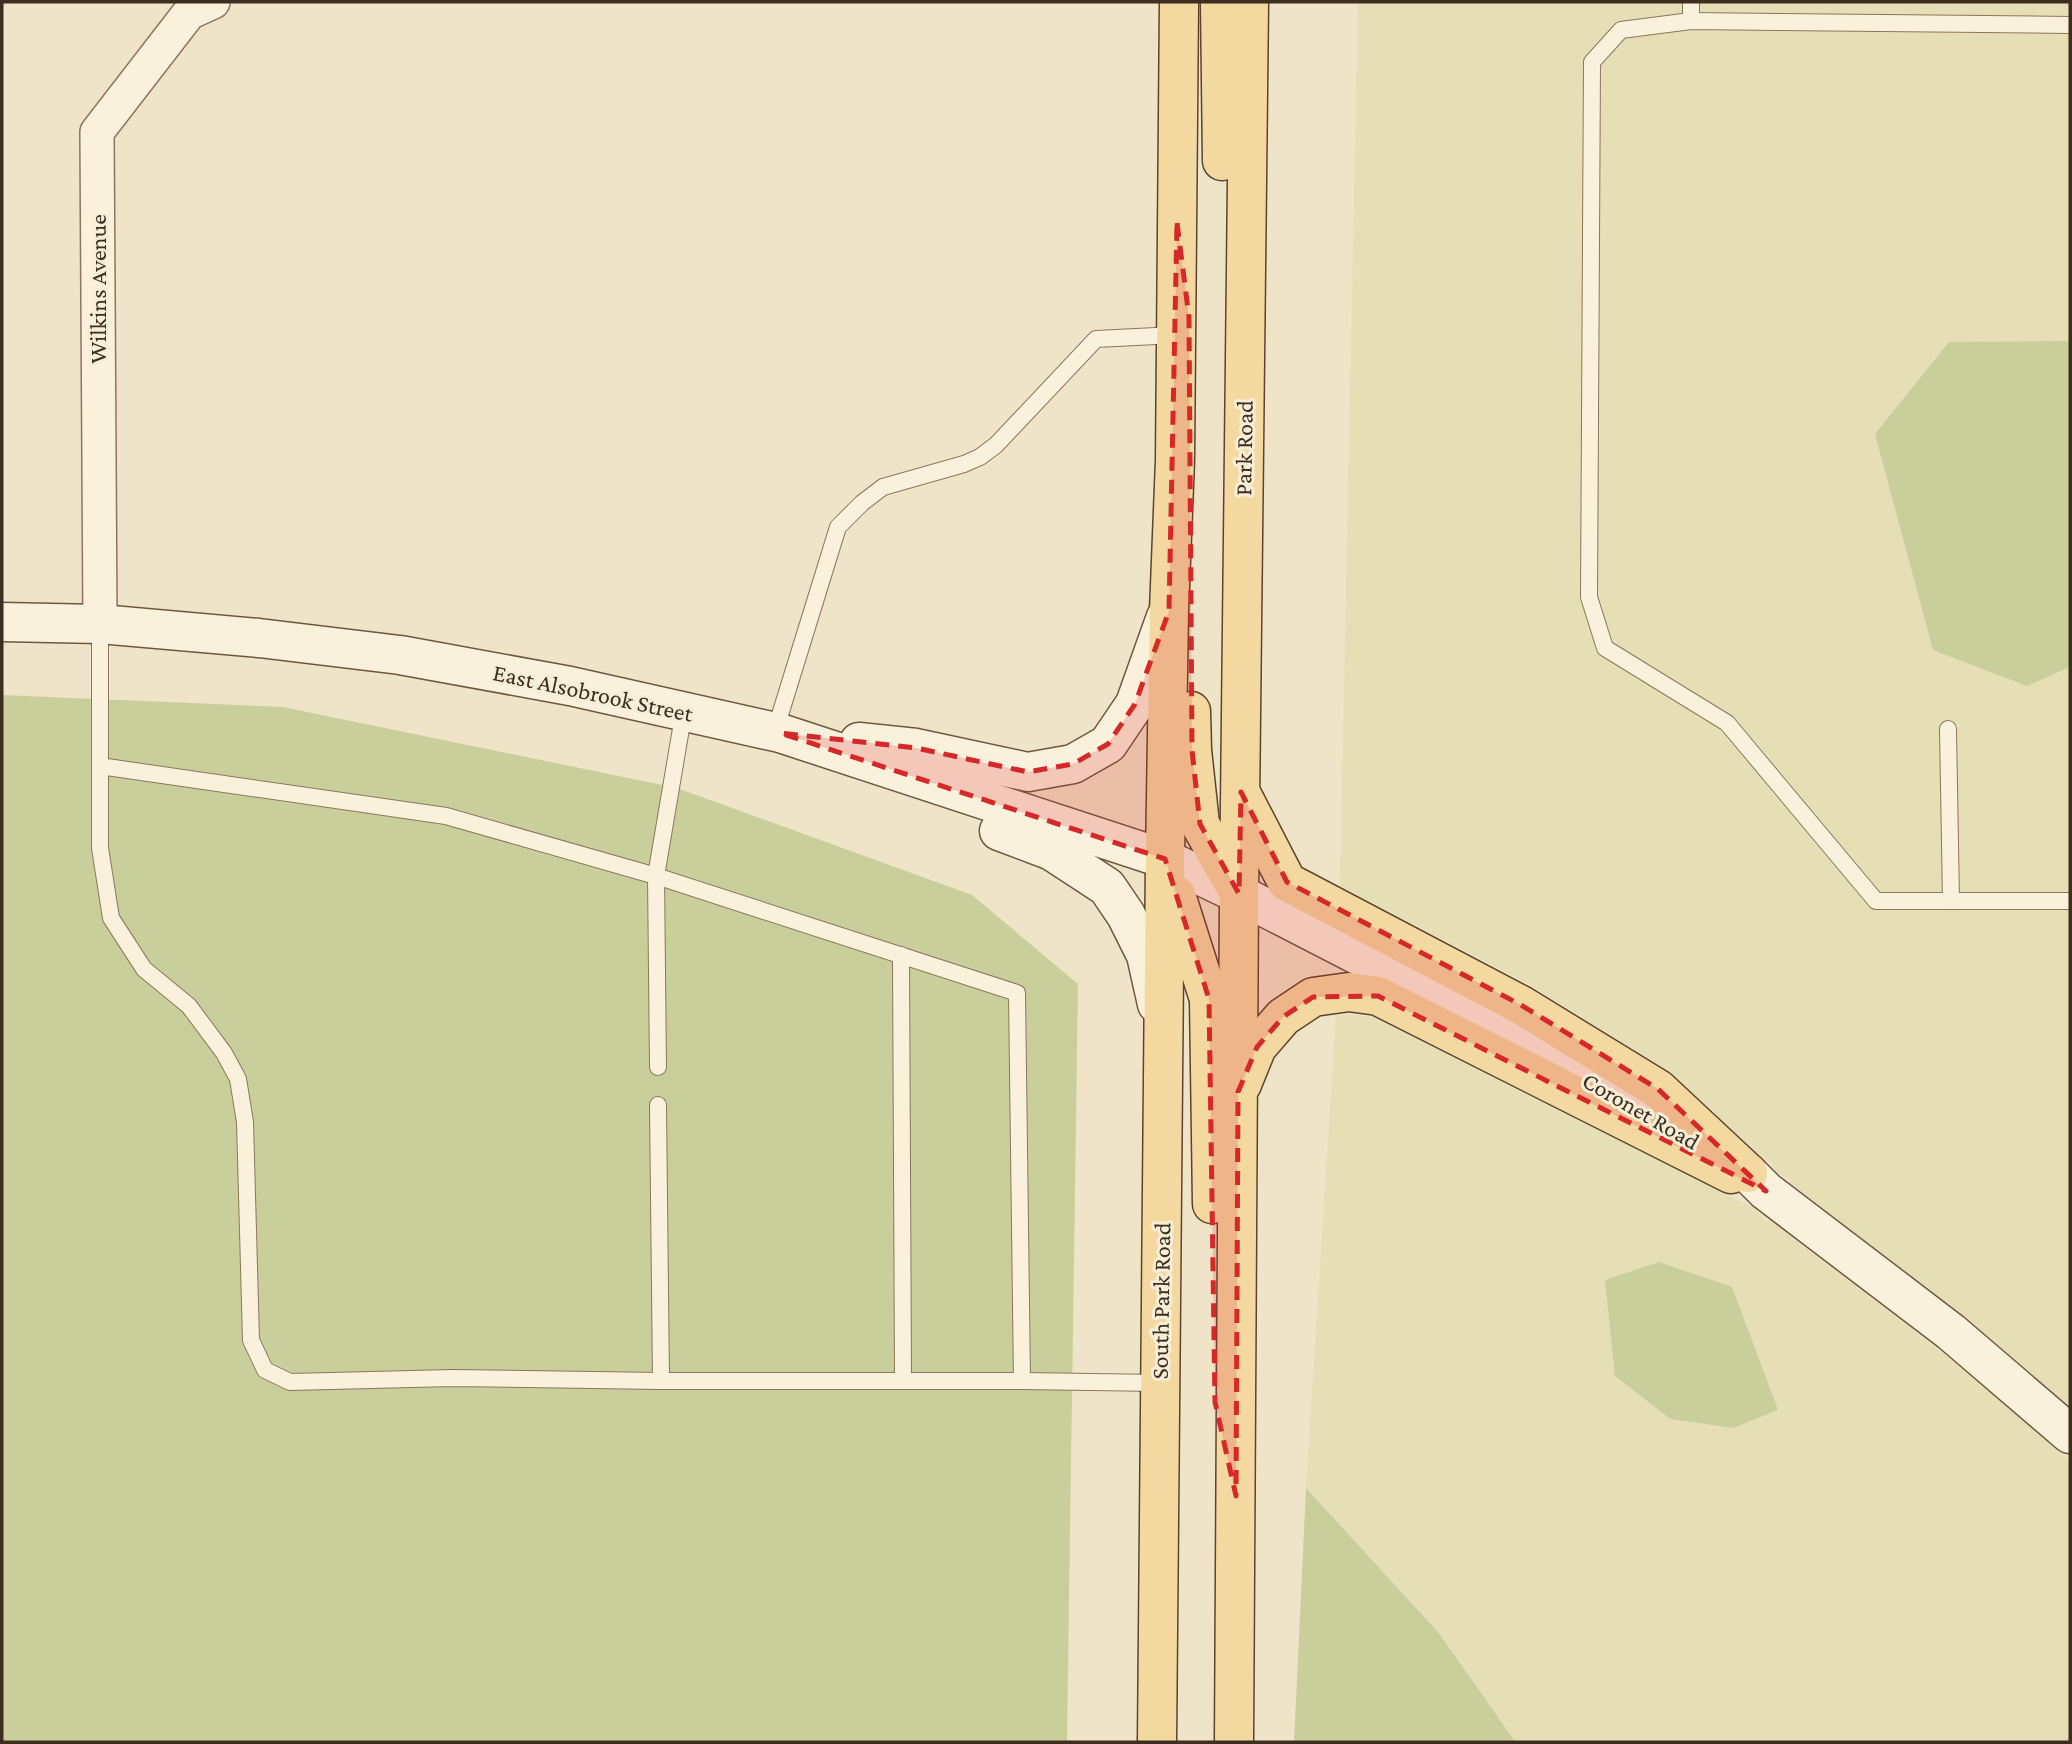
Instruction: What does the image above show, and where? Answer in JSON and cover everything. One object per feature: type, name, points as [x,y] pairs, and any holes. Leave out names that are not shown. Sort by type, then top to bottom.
[{"type":"main road","points":[[1179,2],[1175,460],[1169,611],[1165,859],[1209,999],[1215,1402],[1236,1496]]},
{"type":"main road","points":[[1220,2],[1219,64],[1224,216],[1245,297]]},
{"type":"main road","name":"Park Road","points":[[1239,894],[1249,2]]},
{"type":"main road","points":[[1177,223],[1189,317],[1192,750],[1200,824],[1239,894],[1234,1742]]},
{"type":"main road","points":[[1241,792],[1287,882],[1521,1005],[1658,1089],[1757,1182]]},
{"type":"main road","name":"South Park Road","points":[[1157,1742],[1165,859]]},
{"type":"main road","points":[[1238,1093],[1257,1047],[1283,1017],[1314,997],[1349,992],[1378,996],[1757,1182]]},
{"type":"street","name":"Wilkins Avenue","points":[[100,624],[97,132],[195,5]]},
{"type":"street","points":[[778,732],[916,748],[1028,772],[1073,764],[1108,744],[1135,704],[1169,611]]},
{"type":"street","name":"East Alsobrook Street","points":[[2,622],[100,624],[259,638],[400,655],[570,686],[778,732],[1165,859]]},
{"type":"street","points":[[778,732],[860,778],[1052,851],[1107,887],[1126,915],[1146,955],[1164,1031]]},
{"type":"street","name":"Coronet Road","points":[[1165,859],[1239,894],[1499,1028],[1757,1182],[1951,1332],[2070,1434]]},
{"type":"lane","points":[[1691,2],[1691,21]]},
{"type":"lane","points":[[2070,25],[1691,21],[1621,30],[1592,62],[1590,597],[1605,648],[1727,723],[1876,901],[2070,901]]},
{"type":"lane","points":[[778,732],[838,527],[862,503],[883,487],[981,457],[996,445],[1096,339],[1176,335]]},
{"type":"lane","points":[[100,624],[100,848],[111,918],[144,970],[189,1006],[224,1053],[238,1079],[245,1122],[251,1340],[265,1370],[290,1382],[453,1378],[1160,1383]]},
{"type":"lane","points":[[658,1067],[656,876],[684,711]]},
{"type":"lane","points":[[1948,729],[1951,901]]},
{"type":"lane","points":[[100,766],[446,816],[656,876],[1017,993],[1022,1381]]},
{"type":"lane","points":[[901,955],[903,1380]]},
{"type":"lane","points":[[658,1105],[661,1381]]},
{"type":"highlighted area","points":[[1177,223],[1189,317],[1192,750],[1200,824],[1239,894],[1241,792],[1287,882],[1521,1005],[1658,1089],[1766,1191],[1378,996],[1313,997],[1283,1017],[1257,1047],[1238,1092],[1236,1496],[1215,1402],[1209,999],[1165,859],[780,733],[916,748],[1028,772],[1073,764],[1108,744],[1135,704],[1169,611]]},
{"type":"shaded area","points":[[1358,2],[2070,2],[2070,341],[1949,342],[2027,686],[2070,667],[2070,1407],[1961,1314],[1790,1183],[1791,1180],[1777,1173],[1772,1167],[1773,1163],[1760,1155],[1667,1070],[1530,985],[1340,886]]},
{"type":"shaded area","points":[[1349,1014],[1373,1017],[1755,1209],[1766,1221],[1769,1220],[1939,1350],[2070,1461],[2070,1742],[1511,1742],[1513,1740],[1438,1632],[1306,1488],[1336,1016]],"holes":[[[1615,1376],[1733,1428],[1669,1419]]]},
{"type":"green space","points":[[2070,341],[2070,667],[2027,686],[1933,650],[1875,434],[1949,342]]},
{"type":"green space","points":[[2,695],[283,707],[677,788],[972,895],[1078,984],[1067,1742],[2,1742]]},
{"type":"green space","points":[[1659,1262],[1732,1287],[1778,1410],[1733,1428],[1670,1419],[1615,1376],[1605,1280]]},
{"type":"green space","points":[[1306,1488],[1438,1632],[1514,1740],[1294,1742]]}]
